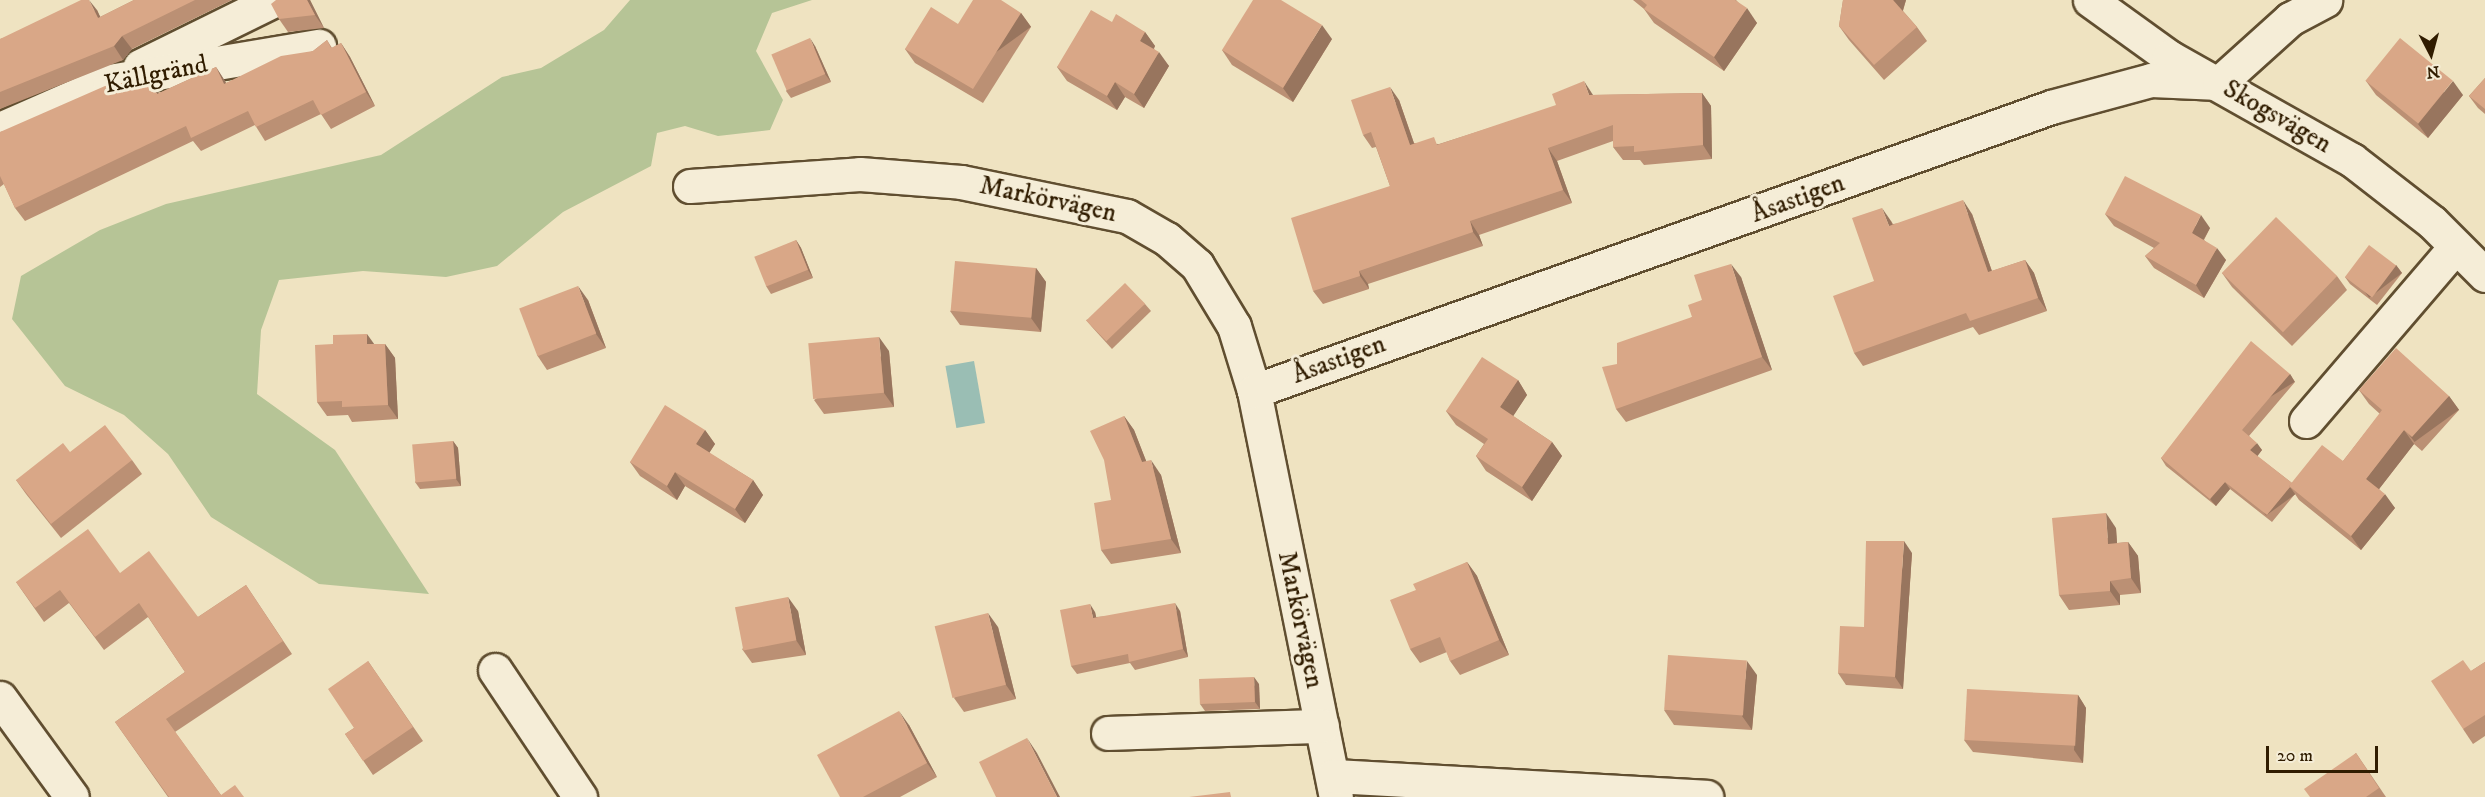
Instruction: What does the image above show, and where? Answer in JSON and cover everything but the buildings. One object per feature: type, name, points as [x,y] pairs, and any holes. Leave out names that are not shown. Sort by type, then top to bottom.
[{"type":"street","points":[[109,81],[274,0]]},
{"type":"street","name":"Skogsvägen","points":[[2090,0],[2169,57],[2219,83],[2352,160],[2456,246],[2485,275]]},
{"type":"street","points":[[2219,83],[2290,19],[2325,0]]},
{"type":"street","name":"Källgränd","points":[[0,129],[109,81],[319,46]]},
{"type":"street","name":"Åsastigen","points":[[1254,391],[2051,107],[2151,80],[2219,83]]},
{"type":"street","name":"Markörvägen","points":[[690,186],[860,174],[962,182],[1127,216],[1167,238],[1217,290],[1254,391],[1335,786]]},
{"type":"street","points":[[2306,421],[2456,246]]},
{"type":"street","points":[[495,670],[580,797]]},
{"type":"street","points":[[0,698],[72,797]]},
{"type":"street","name":"Markörvägen","points":[[1108,733],[1322,726]]},
{"type":"street","points":[[1335,786],[1706,797]]},
{"type":"green space","points":[[630,0],[812,0],[772,13],[756,51],[783,100],[770,130],[718,136],[685,126],[657,133],[651,166],[563,212],[497,266],[446,277],[363,271],[279,280],[261,330],[257,394],[335,450],[429,594],[319,584],[211,517],[168,454],[124,415],[65,386],[12,319],[21,276],[100,230],[166,204],[381,155],[502,77],[541,68],[604,30]]},
{"type":"water","points":[[974,361],[985,423],[956,428],[945,366]]}]
